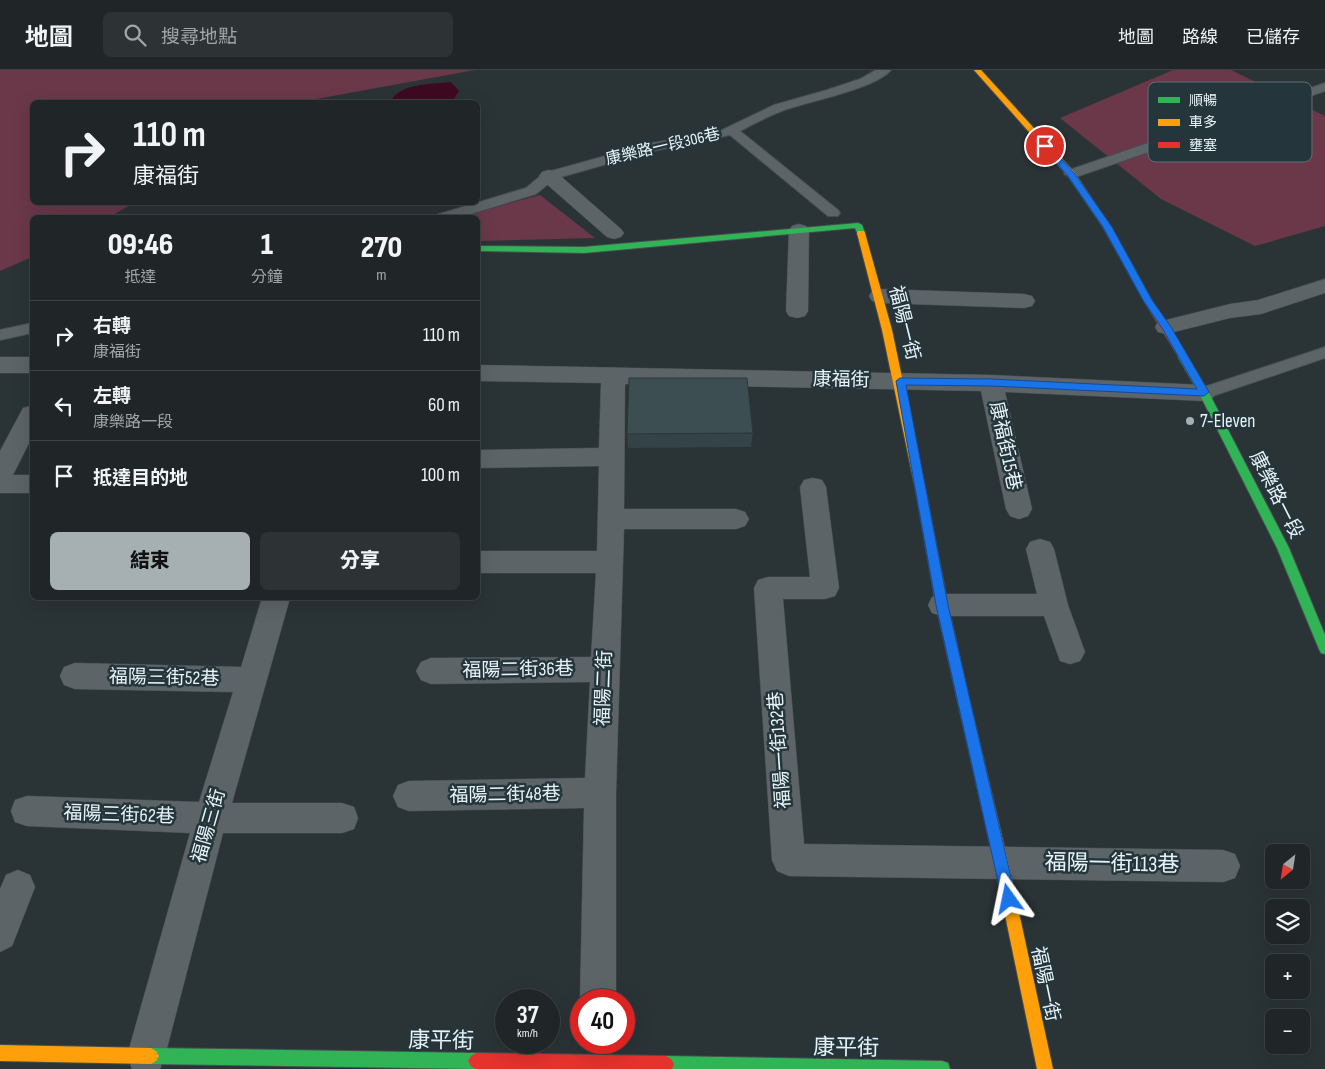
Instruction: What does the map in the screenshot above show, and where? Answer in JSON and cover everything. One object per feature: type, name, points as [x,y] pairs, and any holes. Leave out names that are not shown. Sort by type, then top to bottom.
[{"type":"street","name":"康樂路一段","points":[[977,70],[1071,174],[1107,227],[1148,300],[1204,392],[1284,548],[1325,649]]},
{"type":"street","points":[[549,176],[614,233]]},
{"type":"street","name":"福陽一街","points":[[480,249],[584,250],[858,225],[880,296],[900,381],[942,605],[1001,862],[1045,1069]]},
{"type":"street","points":[[797,311],[799,230]]},
{"type":"street","points":[[1166,327],[1230,310],[1261,307],[1325,286]]},
{"type":"street","points":[[880,296],[1024,301]]},
{"type":"street","points":[[0,366],[30,365]]},
{"type":"street","name":"康福街","points":[[480,373],[991,383],[1204,392]]},
{"type":"street","name":"福陽二街","points":[[598,989],[600,793],[610,562],[613,376]]},
{"type":"street","name":"康福街15巷","points":[[991,383],[1019,509]]},
{"type":"street","points":[[0,475],[30,418]]},
{"type":"street","points":[[480,459],[612,458]]},
{"type":"street","points":[[0,484],[30,484]]},
{"type":"street","name":"福陽一街132巷","points":[[813,487],[825,588],[768,588],[789,860],[1001,862]]},
{"type":"street","points":[[611,519],[736,519]]},
{"type":"street","points":[[1040,549],[1054,606],[1070,652]]},
{"type":"street","points":[[480,562],[610,562]]},
{"type":"street","name":"福陽三街","points":[[146,1056],[211,818],[275,600]]},
{"type":"street","points":[[942,605],[1054,606]]},
{"type":"street","name":"福陽二街36巷","points":[[431,671],[604,669]]},
{"type":"street","name":"福陽三街52巷","points":[[75,676],[252,680]]},
{"type":"street","name":"福陽二街48巷","points":[[409,796],[600,793]]},
{"type":"street","name":"福陽三街62巷","points":[[26,811],[211,818],[342,818]]},
{"type":"street","name":"福陽一街113巷","points":[[1001,862],[1223,866]]},
{"type":"street","points":[[0,934],[18,887]]},
{"type":"street","name":"康平街","points":[[0,1053],[146,1056],[570,1053]]},
{"type":"street","name":"康平街","points":[[620,1054],[942,1069]]},
{"type":"lane","name":"康樂路一段306巷","points":[[451,215],[531,191],[549,176],[652,147],[721,135],[778,108],[831,93],[864,81],[885,70]]},
{"type":"lane","points":[[1312,91],[1325,87]]},
{"type":"lane","points":[[731,130],[833,213]]},
{"type":"lane","points":[[1071,174],[1148,148]]},
{"type":"lane","points":[[0,335],[30,328]]},
{"type":"lane","points":[[1204,392],[1325,352]]},
{"type":"shaded area","points":[[0,70],[475,70],[311,100],[30,100],[30,205],[130,205],[113,215],[30,215],[30,258],[0,271]]},
{"type":"shaded area","points":[[1173,70],[1231,70],[1256,82],[1148,82],[1148,162],[1312,162],[1312,110],[1325,116],[1325,226],[1255,246],[1161,199],[1060,118]]},
{"type":"shaded area","points":[[451,82],[459,91],[453,100],[391,100],[401,91],[426,84]]},
{"type":"shaded area","points":[[540,195],[595,238],[480,241],[480,215],[468,215]]},
{"type":"building","points":[[629,378],[747,378],[753,433],[627,434]]},
{"type":"traffic: fast","points":[[480,249],[584,250],[858,225],[861,233]]},
{"type":"traffic: fast","points":[[1183,357],[1204,393],[1283,548],[1325,649]]},
{"type":"traffic: fast","points":[[151,1056],[476,1061]]},
{"type":"traffic: fast","points":[[666,1064],[942,1069]]},
{"type":"traffic: slow","points":[[977,70],[1071,174],[1107,227],[1121,252]]},
{"type":"traffic: slow","points":[[861,233],[887,330],[921,492]]},
{"type":"traffic: slow","points":[[962,694],[1001,862],[1045,1069]]},
{"type":"traffic: slow","points":[[0,1053],[151,1056]]},
{"type":"traffic: jam","points":[[1121,252],[1148,301],[1183,357]]},
{"type":"traffic: jam","points":[[921,492],[942,605],[962,694]]},
{"type":"traffic: jam","points":[[476,1061],[666,1064]]},
{"type":"place","name":"7-Eleven","points":[[1190,421]]},
{"type":"route","points":[[1009,899],[942,605],[900,381],[1204,392],[1148,300],[1107,227],[1071,174],[1045,146]]}]
